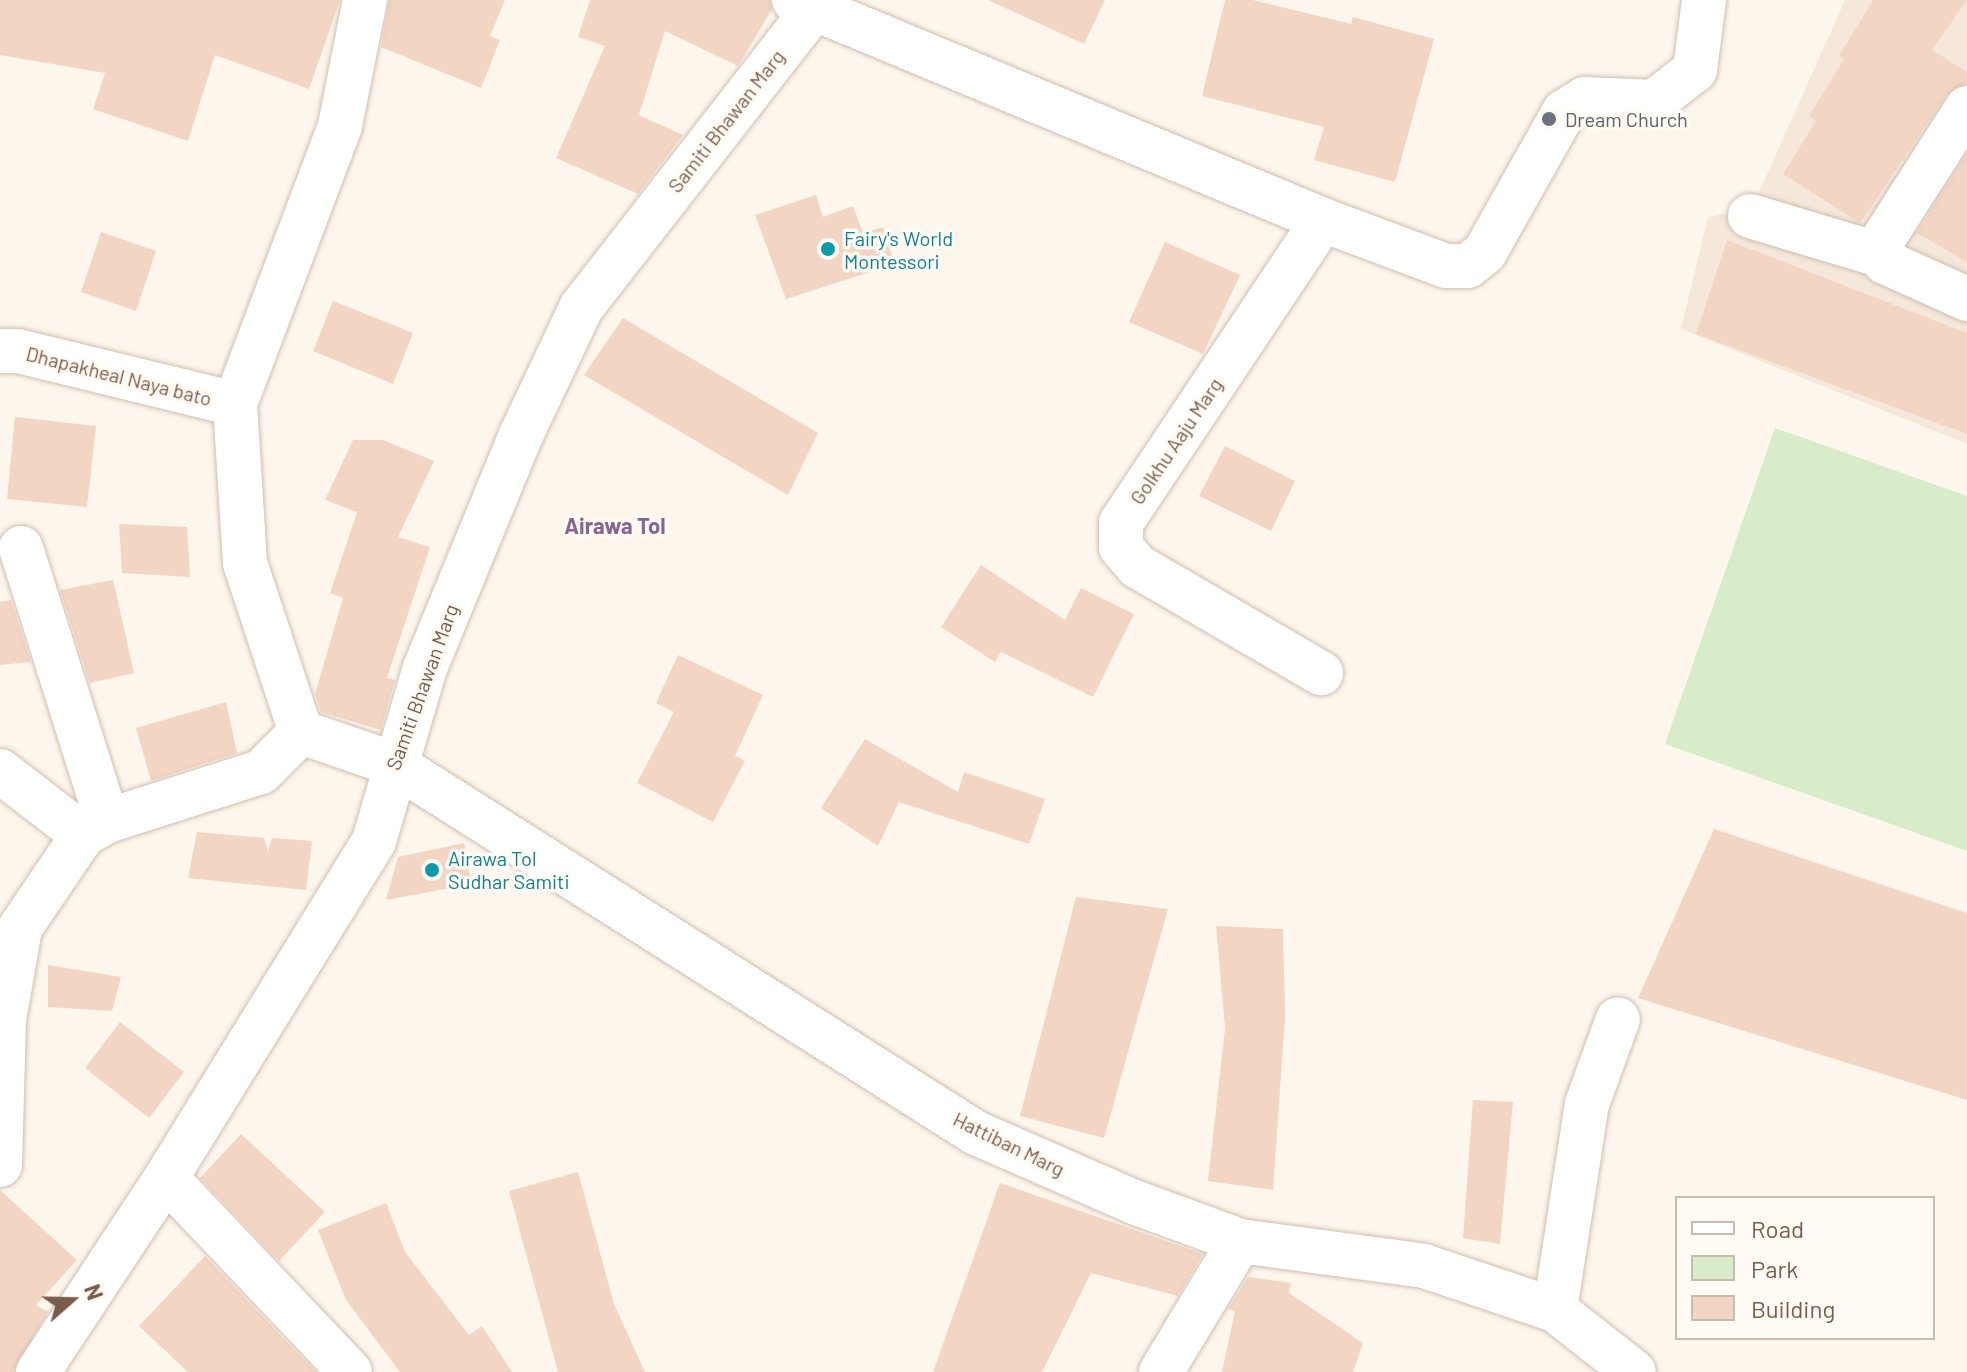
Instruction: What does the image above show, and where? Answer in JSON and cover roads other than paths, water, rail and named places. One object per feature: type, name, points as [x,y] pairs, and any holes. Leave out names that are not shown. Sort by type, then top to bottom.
[{"type":"street","points":[[235,404],[340,126],[365,0]]},
{"type":"street","points":[[804,5],[1323,220],[1446,266],[1468,266],[1485,252],[1564,112],[1585,99],[1654,102],[1681,86],[1695,70],[1704,0]]},
{"type":"street","name":"Samiti Bhawan Marg","points":[[38,1372],[166,1178],[374,841],[394,764],[425,668],[497,493],[581,308],[804,5]]},
{"type":"street","points":[[1967,108],[1878,247],[1885,262],[1967,299]]},
{"type":"street","points":[[1750,216],[1880,255]]},
{"type":"street","name":"Golkhu Aaju Marg","points":[[1321,673],[1137,566],[1121,547],[1121,523],[1323,220]]},
{"type":"street","name":"Dhapakheal Naya bato","points":[[0,351],[18,351],[235,404],[245,563],[301,732]]},
{"type":"street","points":[[21,548],[95,828]]},
{"type":"street","points":[[0,1165],[4,1020],[20,928],[95,828],[261,772],[301,732],[394,764]]},
{"type":"street","name":"Hattiban Marg","points":[[394,764],[976,1133],[1134,1202],[1240,1241],[1424,1266],[1555,1310],[1634,1372]]},
{"type":"street","points":[[0,771],[95,828]]},
{"type":"street","points":[[1555,1310],[1587,1104],[1618,1019]]},
{"type":"street","points":[[166,1178],[350,1372]]},
{"type":"street","points":[[1161,1372],[1240,1241]]},
{"type":"place","name":"Dream Church","points":[[1549,119]]},
{"type":"place","name":"Fairy's World Montessori","points":[[828,249]]},
{"type":"place","name":"Airawa Tol Sudhar Samiti","points":[[432,870]]},
{"type":"district","name":"Airawa Tol","points":[[615,526]]}]
